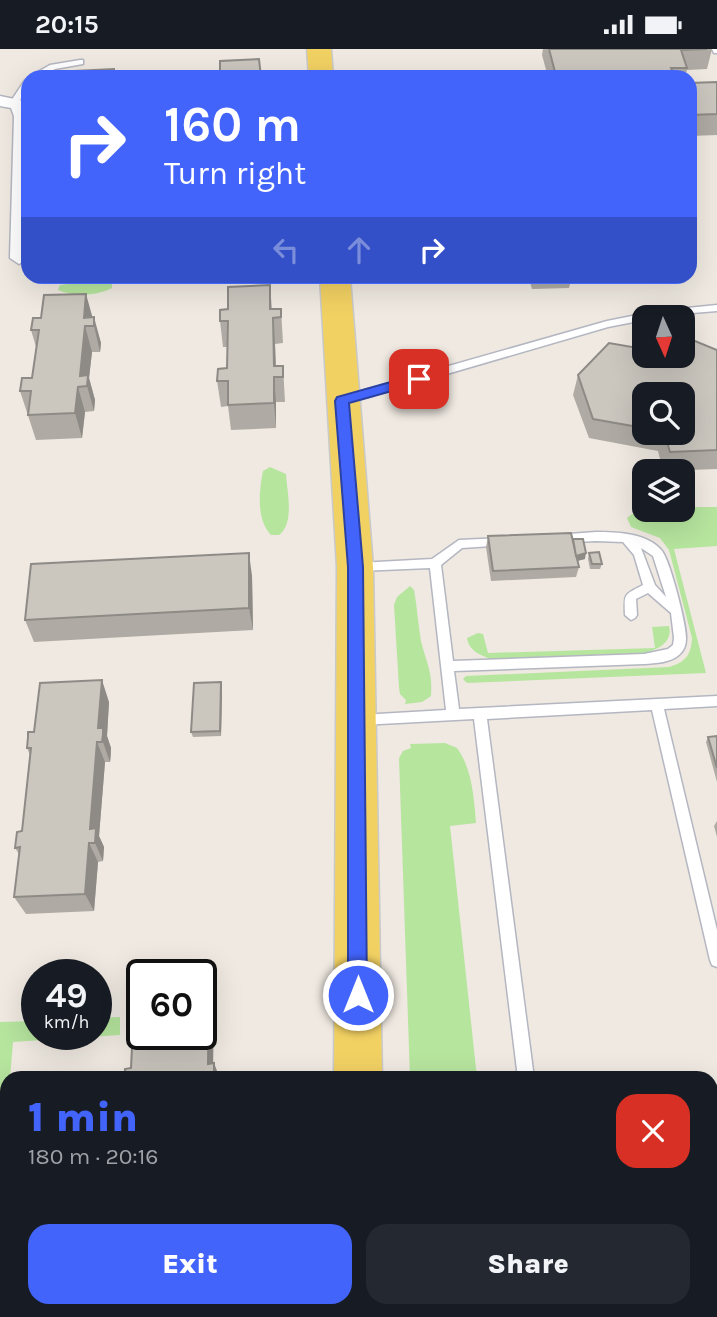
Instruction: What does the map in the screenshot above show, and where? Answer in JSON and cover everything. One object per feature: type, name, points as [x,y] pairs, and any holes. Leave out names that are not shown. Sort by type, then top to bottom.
[{"type":"main road","points":[[319,49],[320,70]]},
{"type":"main road","points":[[335,284],[355,567],[358,1071]]},
{"type":"street","points":[[7,101],[20,108],[21,114]]},
{"type":"street","points":[[16,259],[21,144]]},
{"type":"lane","points":[[47,70],[79,62]]},
{"type":"lane","points":[[7,101],[21,88]]},
{"type":"lane","points":[[342,401],[607,324],[657,314],[717,308]]},
{"type":"lane","points":[[625,538],[637,547],[642,556],[649,587],[675,612]]},
{"type":"lane","points":[[448,666],[659,658],[672,653],[679,645],[680,631],[658,554],[642,542],[625,538],[538,540]]},
{"type":"lane","points":[[355,567],[435,563],[459,544],[512,541]]},
{"type":"lane","points":[[435,563],[453,715]]},
{"type":"lane","points":[[631,615],[631,597],[649,587]]},
{"type":"lane","points":[[357,720],[717,701]]},
{"type":"lane","points":[[657,704],[717,960]]},
{"type":"lane","points":[[480,714],[525,1071]]},
{"type":"green space","points":[[112,284],[112,288],[99,293],[78,295],[58,290],[60,285]]},
{"type":"green space","points":[[270,467],[286,474],[289,515],[284,530],[279,535],[271,535],[261,513],[263,471]]},
{"type":"green space","points":[[695,507],[717,507],[717,546],[674,549],[706,673],[467,683],[463,679],[466,676],[669,667],[683,660],[689,653],[692,638],[669,550],[660,538],[631,527],[627,518],[632,514],[632,522],[695,522]]},
{"type":"green space","points":[[410,586],[414,590],[421,641],[430,674],[431,696],[422,702],[405,704],[406,700],[400,694],[399,688],[394,605],[397,597]]},
{"type":"green space","points":[[669,626],[667,641],[660,647],[645,653],[491,659],[473,649],[467,638],[478,633],[483,634],[488,653],[655,648],[652,627]]},
{"type":"green space","points":[[445,743],[457,748],[466,765],[471,784],[476,823],[450,826],[476,1071],[410,1071],[399,758],[403,751],[411,748],[410,744]]},
{"type":"green space","points":[[112,1017],[120,1017],[120,1035],[112,1036]]},
{"type":"green space","points":[[21,1021],[21,1041],[13,1042],[11,1071],[0,1071],[0,1022]]},
{"type":"building","points":[[549,49],[707,49],[681,50],[687,68],[554,70]]},
{"type":"building","points":[[259,59],[260,70],[220,70],[220,61]]},
{"type":"building","points":[[717,82],[717,114],[697,115],[697,83]]},
{"type":"building","points":[[270,285],[270,309],[281,309],[281,317],[273,318],[274,366],[283,366],[283,377],[274,377],[274,403],[228,405],[228,381],[217,381],[218,369],[227,368],[228,321],[220,321],[220,310],[228,309],[228,287]]},
{"type":"building","points":[[86,294],[84,318],[94,317],[94,326],[85,326],[80,376],[88,375],[87,386],[78,387],[75,413],[28,415],[31,391],[20,391],[22,378],[32,378],[39,330],[31,330],[33,318],[41,318],[44,295]]},
{"type":"building","points":[[695,341],[717,350],[717,450],[670,452],[668,445],[695,445],[695,382],[632,382],[632,426],[593,419],[578,375],[609,343],[632,347],[632,368],[695,368]]},
{"type":"building","points":[[571,533],[579,567],[493,571],[488,536]]},
{"type":"building","points":[[573,539],[583,539],[586,553],[576,556]]},
{"type":"building","points":[[599,552],[602,564],[592,564],[589,553]]},
{"type":"building","points":[[249,553],[249,608],[25,620],[31,564]]},
{"type":"building","points":[[102,680],[98,728],[103,728],[103,734],[102,742],[97,742],[90,829],[96,828],[95,843],[89,843],[85,894],[14,897],[20,847],[15,848],[17,832],[22,831],[31,748],[27,748],[28,732],[34,732],[40,683]]},
{"type":"building","points":[[221,682],[220,731],[191,732],[194,683]]},
{"type":"building","points":[[717,736],[717,768],[708,737]]},
{"type":"building","points":[[132,1050],[208,1050],[208,1064],[214,1063],[214,1071],[125,1071],[131,1068]]},
{"type":"route","points":[[358,995],[355,567],[342,401],[419,379]]}]
